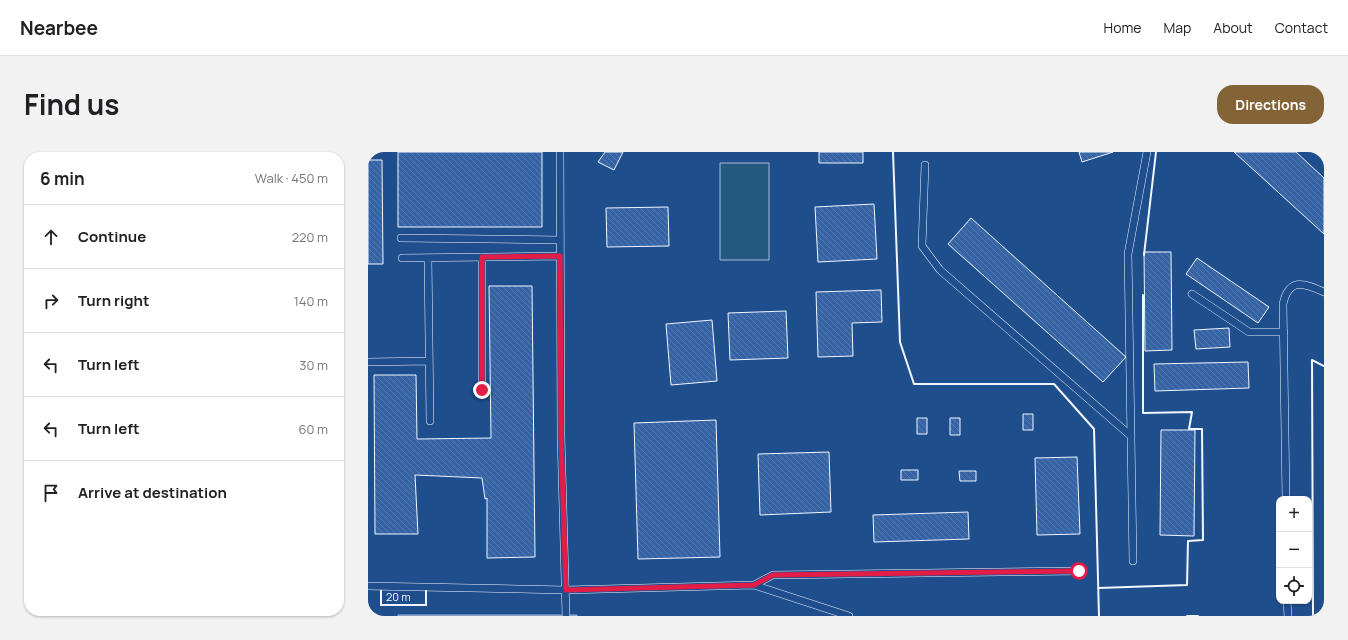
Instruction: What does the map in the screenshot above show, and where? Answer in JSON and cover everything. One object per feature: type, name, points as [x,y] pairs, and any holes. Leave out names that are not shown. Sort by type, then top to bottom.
[{"type":"lane","points":[[560,152],[561,436],[566,616]]},
{"type":"lane","points":[[1132,561],[1128,254],[1147,152]]},
{"type":"lane","points":[[925,165],[922,246],[940,270],[1131,436]]},
{"type":"lane","points":[[401,238],[560,240]]},
{"type":"lane","points":[[402,258],[560,256]]},
{"type":"lane","points":[[482,257],[482,390]]},
{"type":"lane","points":[[428,258],[430,421]]},
{"type":"lane","points":[[1286,496],[1283,304],[1286,294],[1294,286],[1308,284],[1324,292]]},
{"type":"lane","points":[[1192,294],[1248,332],[1284,332]]},
{"type":"lane","points":[[368,362],[429,361]]},
{"type":"lane","points":[[754,585],[773,575],[1079,571]]},
{"type":"lane","points":[[368,586],[566,590],[754,585],[849,616]]},
{"type":"lane","points":[[1287,604],[1288,616]]},
{"type":"shaded area","points":[[720,163],[769,163],[769,260],[720,260]]},
{"type":"shaded area","points":[[577,615],[577,616],[398,616]]},
{"type":"building","points":[[398,152],[542,152],[542,227],[398,227]]},
{"type":"building","points":[[605,152],[623,152],[614,170],[598,162]]},
{"type":"building","points":[[819,152],[863,152],[863,163],[819,163]]},
{"type":"building","points":[[1079,152],[1113,152],[1082,162]]},
{"type":"building","points":[[1234,152],[1296,152],[1324,178],[1324,234]]},
{"type":"building","points":[[368,160],[382,160],[383,264],[368,264]]},
{"type":"building","points":[[874,204],[877,259],[818,262],[815,207]]},
{"type":"building","points":[[668,207],[669,246],[607,247],[606,208]]},
{"type":"building","points":[[971,218],[1126,357],[1103,382],[948,244]]},
{"type":"building","points":[[1144,252],[1171,252],[1172,350],[1145,351]]},
{"type":"building","points":[[1197,258],[1269,307],[1258,323],[1186,274]]},
{"type":"building","points":[[489,286],[532,286],[535,557],[487,558],[487,498],[485,499],[482,478],[415,475],[418,534],[375,534],[374,375],[416,375],[417,439],[491,438]]},
{"type":"building","points":[[881,290],[882,322],[852,323],[853,356],[818,357],[816,292]]},
{"type":"building","points":[[786,311],[788,358],[730,360],[728,313]]},
{"type":"building","points":[[712,320],[717,381],[671,385],[666,324]]},
{"type":"building","points":[[1229,328],[1230,347],[1196,349],[1194,330]]},
{"type":"building","points":[[1248,362],[1249,388],[1155,391],[1154,364]]},
{"type":"building","points":[[1023,414],[1033,414],[1033,430],[1023,430]]},
{"type":"building","points":[[917,418],[927,418],[927,434],[917,434]]},
{"type":"building","points":[[950,418],[960,418],[960,435],[950,435]]},
{"type":"building","points":[[716,420],[720,557],[638,559],[634,423]]},
{"type":"building","points":[[1161,430],[1195,430],[1194,536],[1160,535]]},
{"type":"building","points":[[829,452],[831,512],[760,515],[758,454]]},
{"type":"building","points":[[1077,457],[1080,534],[1037,535],[1035,458]]},
{"type":"building","points":[[901,470],[918,470],[918,480],[901,480]]},
{"type":"building","points":[[959,471],[976,471],[976,481],[960,481]]},
{"type":"building","points":[[968,512],[969,539],[874,542],[873,515]]},
{"type":"wall","points":[[893,152],[900,342],[914,384],[1054,384],[1094,429],[1099,616]]},
{"type":"wall","points":[[1144,255],[1156,152]]},
{"type":"wall","points":[[1098,588],[1187,585],[1188,541],[1203,540],[1202,429],[1189,429],[1192,412],[1143,413],[1143,295]]},
{"type":"wall","points":[[1313,616],[1312,360],[1324,366]]},
{"type":"wall","points":[[1187,616],[1198,616]]},
{"type":"route","points":[[482,390],[482,257],[560,256],[561,436],[566,590],[754,585],[773,575],[1079,571]]}]
